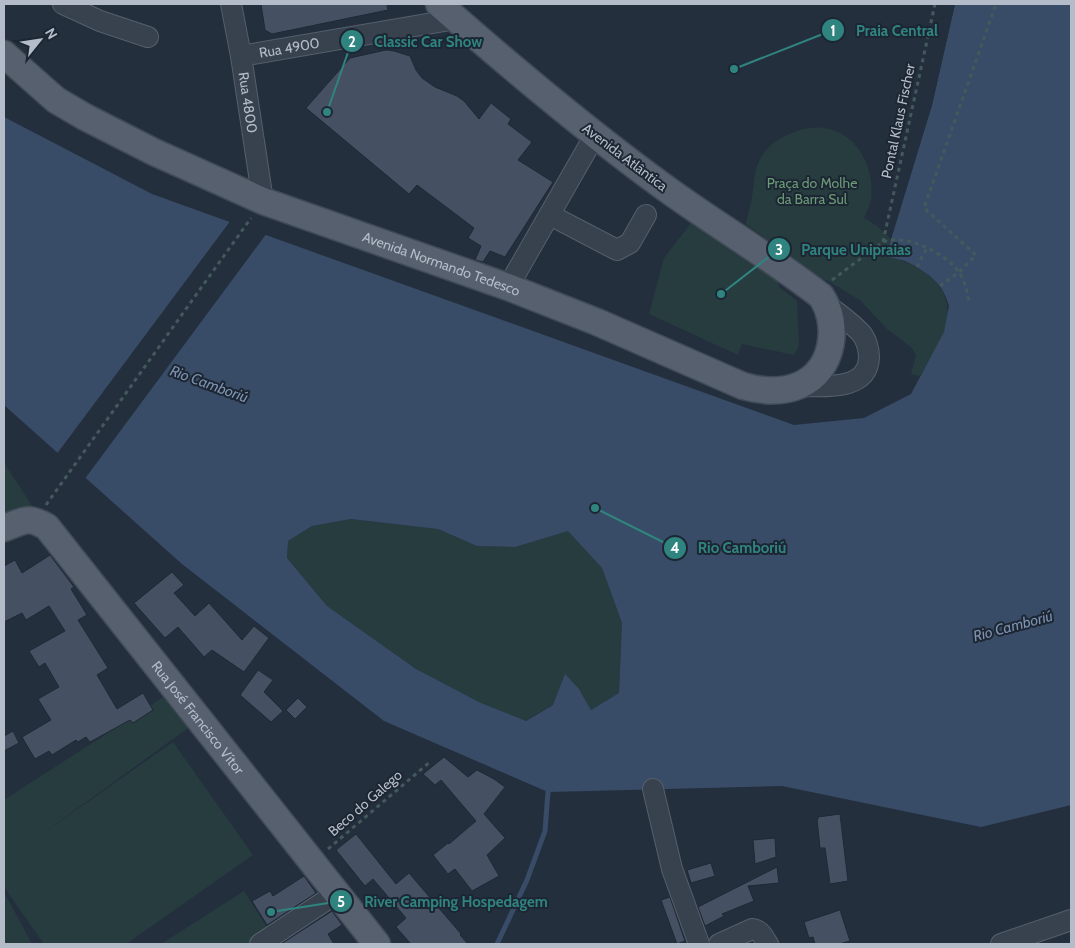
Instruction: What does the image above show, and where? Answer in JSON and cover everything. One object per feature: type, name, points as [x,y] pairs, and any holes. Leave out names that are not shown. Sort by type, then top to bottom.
[{"type":"main road","name":"Avenida Atlântica","points":[[448,11],[540,92],[595,135],[667,189],[824,300]]},
{"type":"main road","name":"Avenida Normando Tedesco","points":[[4,54],[56,100],[259,208],[508,287],[596,322],[743,386],[774,391],[798,386],[808,381],[818,372],[830,351],[833,333],[824,300]]},
{"type":"main road","name":"Rua José Francisco Vítor","points":[[4,528],[26,520],[35,520],[47,527],[377,944]]},
{"type":"street","points":[[63,4],[100,21],[148,36]]},
{"type":"street","name":"Rua 4800","points":[[231,4],[241,56],[259,208]]},
{"type":"street","name":"Rua 4900","points":[[241,56],[448,11]]},
{"type":"street","points":[[508,287],[595,135]]},
{"type":"street","points":[[550,215],[617,250],[630,243],[646,215]]},
{"type":"street","points":[[798,386],[836,386],[851,383],[859,378],[867,367],[869,358],[867,345],[862,333],[824,300]]},
{"type":"street","points":[[653,790],[672,869],[699,944]]},
{"type":"street","points":[[260,944],[337,893]]},
{"type":"street","points":[[1001,944],[1038,939],[1071,920]]},
{"type":"street","points":[[719,944],[752,929],[762,934],[768,944]]},
{"type":"path","name":"Pontal Klaus Fischer","points":[[883,242],[935,4]]},
{"type":"path","points":[[940,286],[959,272],[976,255],[924,208],[996,4]]},
{"type":"path","points":[[42,510],[259,208]]},
{"type":"path","points":[[824,300],[830,282],[883,242],[891,239],[927,247],[939,253],[959,272],[966,285],[969,302]]},
{"type":"path","points":[[917,267],[927,247]]},
{"type":"path","name":"Beco do Galego","points":[[313,863],[431,761]]},
{"type":"green space","name":"Praça do Molhe da Barra Sul","points":[[808,128],[836,131],[855,145],[867,164],[872,188],[870,204],[864,218],[877,226],[891,239],[888,249],[889,257],[903,261],[927,274],[943,292],[947,304],[944,332],[920,376],[911,374],[916,356],[912,348],[887,329],[860,300],[818,277],[746,224],[755,174],[762,156],[767,149],[782,138]]},
{"type":"green space","points":[[694,219],[776,271],[779,287],[797,301],[799,346],[794,355],[742,344],[738,355],[649,314],[664,258]]},
{"type":"green space","points":[[4,463],[33,507],[4,518]]},
{"type":"green space","points":[[351,519],[438,529],[477,546],[515,547],[568,530],[602,568],[622,623],[619,693],[591,710],[579,689],[525,721],[481,703],[416,669],[327,606],[287,558],[288,541],[312,526]]},
{"type":"green space","points":[[168,694],[191,726],[42,834],[173,742],[253,855],[126,944],[44,944],[4,887],[4,800]]},
{"type":"green space","points":[[244,891],[270,932],[251,944],[161,944]]},
{"type":"green space","points":[[4,892],[32,944],[4,944]]},
{"type":"water","points":[[955,4],[1071,4],[1071,805],[981,827],[782,786],[548,792],[384,721],[182,564],[4,405],[4,117],[152,194],[794,425],[864,418],[911,394],[944,332],[949,306],[940,286],[917,267],[905,261],[889,257],[888,249],[932,105]],"holes":[[[351,519],[438,529],[477,546],[515,547],[568,531],[602,568],[622,623],[619,693],[591,710],[579,689],[565,674],[553,705],[526,721],[481,703],[416,669],[327,606],[287,558],[288,541],[312,526]]]},
{"type":"pier","points":[[952,4],[955,4],[932,105],[891,239],[889,237],[930,104]]},
{"type":"pier","points":[[231,220],[267,233],[84,480],[56,455]]},
{"type":"building","points":[[261,4],[387,4],[388,10],[272,34],[265,30]]},
{"type":"building","points":[[386,50],[410,56],[422,78],[435,87],[464,101],[479,119],[491,103],[511,119],[508,124],[532,142],[518,160],[553,182],[505,257],[490,251],[483,262],[475,260],[481,246],[468,238],[474,228],[417,185],[409,194],[306,108],[350,58]]},
{"type":"building","points":[[50,555],[74,587],[71,589],[87,615],[78,620],[108,668],[97,675],[117,709],[143,693],[153,710],[133,723],[130,720],[90,742],[86,737],[78,742],[76,740],[52,755],[49,751],[35,759],[22,737],[51,720],[38,699],[59,687],[45,663],[39,667],[29,651],[65,631],[49,606],[26,620],[22,613],[4,622],[4,566],[15,560],[22,573]]},
{"type":"building","points":[[172,572],[184,585],[174,593],[195,616],[209,603],[242,640],[254,626],[269,638],[244,672],[212,650],[204,657],[178,627],[165,638],[134,603]]},
{"type":"building","points":[[258,670],[273,680],[264,692],[283,711],[271,722],[240,695]]},
{"type":"building","points":[[298,698],[307,707],[295,719],[286,710]]},
{"type":"building","points":[[13,731],[19,743],[4,751],[4,736]]},
{"type":"building","points":[[444,757],[468,777],[477,770],[505,787],[484,814],[505,838],[487,855],[499,876],[472,891],[455,869],[448,874],[433,855],[476,821],[441,780],[435,785],[423,774]]},
{"type":"building","points":[[840,814],[848,881],[830,884],[825,848],[820,848],[817,819],[818,817]]},
{"type":"building","points":[[356,834],[396,884],[409,873],[468,944],[411,944],[396,927],[406,918],[373,879],[365,886],[336,850]]},
{"type":"building","points":[[775,838],[776,857],[755,864],[753,840]]},
{"type":"building","points":[[711,863],[715,876],[691,883],[687,870]]},
{"type":"building","points":[[777,867],[779,883],[748,886],[754,901],[722,914],[724,916],[705,926],[698,907]]},
{"type":"building","points":[[304,876],[316,893],[267,925],[252,901],[270,891],[273,896]]},
{"type":"building","points":[[670,897],[685,941],[677,944],[661,900]]},
{"type":"building","points":[[840,910],[850,941],[839,944],[815,944],[813,937],[809,938],[804,922]]},
{"type":"building","points":[[332,911],[342,925],[328,934],[334,944],[281,944]]},
{"type":"waterway","points":[[497,944],[527,880],[545,831],[548,792],[552,786]]},
{"type":"place","name":"Praia Central","points":[[734,69]]},
{"type":"place","name":"Classic Car Show","points":[[327,112]]},
{"type":"place","name":"Parque Unipraias","points":[[721,294]]},
{"type":"place","name":"Rio Camboriú","points":[[595,508]]},
{"type":"place","name":"River Camping Hospedagem","points":[[271,912]]}]
